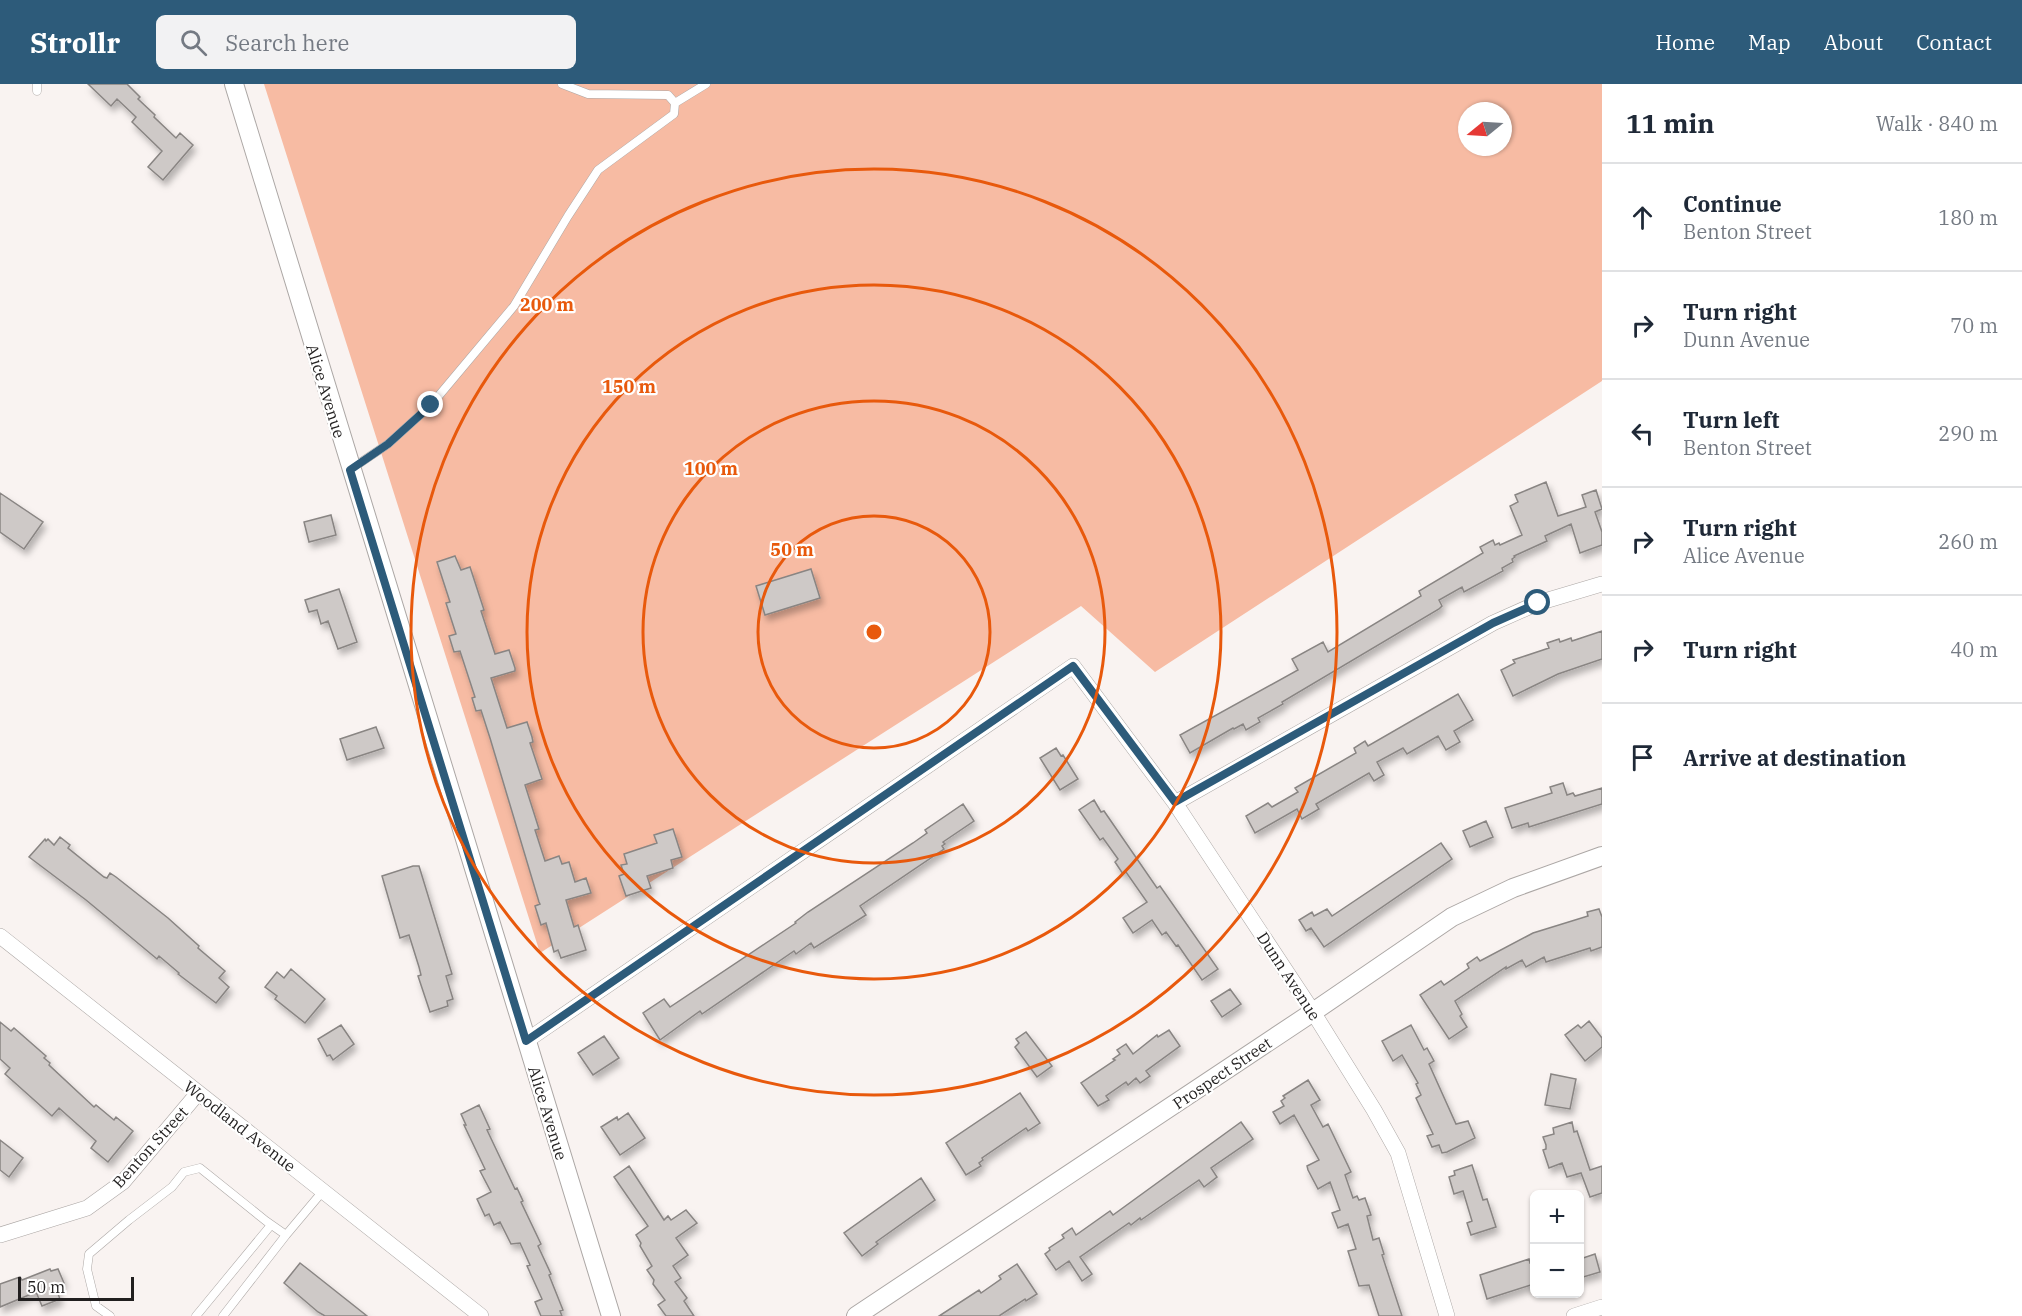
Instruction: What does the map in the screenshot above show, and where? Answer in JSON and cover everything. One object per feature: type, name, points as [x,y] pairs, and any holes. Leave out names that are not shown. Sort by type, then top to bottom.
[{"type":"street","name":"Alice Avenue","points":[[234,84],[350,470],[611,1316]]},
{"type":"street","points":[[1175,802],[1493,623],[1538,603],[1602,584]]},
{"type":"street","name":"Dunn Avenue","points":[[526,1041],[1073,666],[1175,802],[1313,1012],[1374,1110],[1398,1153],[1447,1316]]},
{"type":"street","name":"Prospect Street","points":[[856,1316],[1452,917],[1513,888],[1602,856]]},
{"type":"street","name":"Woodland Avenue","points":[[0,936],[481,1316]]},
{"type":"street","name":"Benton Street","points":[[0,1235],[87,1208],[123,1182],[198,1093]]},
{"type":"street","points":[[1574,1316],[1602,1307]]},
{"type":"lane","points":[[350,470],[388,444],[431,405],[514,306],[598,170],[674,114],[675,104],[668,94],[588,94],[562,84]]},
{"type":"lane","points":[[675,104],[706,84]]},
{"type":"lane","points":[[110,1316],[96,1306],[87,1269],[90,1254],[167,1191],[184,1172],[200,1168],[286,1235]]},
{"type":"lane","points":[[223,1316],[322,1191]]},
{"type":"lane","points":[[196,1316],[271,1225]]},
{"type":"shaded area","points":[[264,84],[1602,84],[1602,381],[1155,672],[1081,606],[540,953]]},
{"type":"building","points":[[88,84],[127,84],[140,97],[138,99],[155,115],[154,117],[176,138],[180,133],[193,145],[163,180],[148,167],[162,151],[132,122],[136,117],[117,99],[111,106]]},
{"type":"building","points":[[1546,482],[1558,516],[1586,507],[1582,495],[1596,490],[1602,509],[1595,512],[1602,532],[1602,545],[1580,553],[1571,524],[1545,536],[1547,541],[1514,556],[1513,562],[1502,568],[1503,571],[1464,592],[1462,587],[1439,600],[1442,606],[1439,609],[1282,702],[1283,704],[1258,718],[1260,722],[1246,730],[1243,724],[1233,728],[1190,753],[1180,735],[1298,670],[1292,659],[1323,642],[1328,652],[1421,596],[1419,591],[1483,553],[1480,547],[1493,540],[1495,545],[1499,543],[1500,545],[1522,535],[1510,506],[1518,502],[1515,495]]},
{"type":"building","points":[[0,493],[43,522],[24,549],[0,532]]},
{"type":"building","points":[[331,515],[336,535],[309,542],[304,522]]},
{"type":"building","points":[[455,556],[461,570],[470,567],[495,654],[509,650],[515,668],[515,671],[491,678],[507,728],[527,722],[532,737],[533,742],[530,743],[542,779],[525,785],[539,829],[535,830],[545,861],[559,856],[562,864],[569,862],[575,882],[586,878],[591,893],[566,900],[574,927],[578,925],[586,950],[561,958],[558,950],[554,952],[546,923],[541,925],[535,906],[540,904],[490,738],[481,710],[476,711],[472,698],[475,697],[460,651],[454,652],[449,636],[456,634],[446,603],[450,602],[437,562]]},
{"type":"building","points":[[811,569],[820,598],[765,615],[756,586]]},
{"type":"building","points":[[339,589],[357,642],[338,649],[328,621],[321,624],[317,610],[309,612],[305,600]]},
{"type":"building","points":[[1602,631],[1602,659],[1558,674],[1513,696],[1501,670],[1515,663],[1513,660],[1549,648],[1547,643],[1559,639],[1560,642],[1571,638],[1572,641]]},
{"type":"building","points":[[1458,694],[1473,720],[1454,731],[1460,742],[1446,750],[1438,736],[1407,754],[1403,748],[1377,762],[1384,775],[1374,781],[1369,773],[1316,804],[1319,809],[1302,819],[1297,809],[1255,833],[1246,816],[1268,803],[1272,807],[1298,792],[1295,788],[1356,753],[1354,748],[1365,741],[1368,746]]},
{"type":"building","points":[[376,727],[384,748],[347,760],[340,739]]},
{"type":"building","points":[[1056,748],[1078,779],[1060,790],[1040,758]]},
{"type":"building","points":[[1563,783],[1567,795],[1573,793],[1575,796],[1602,788],[1602,804],[1529,827],[1528,823],[1512,828],[1505,808],[1552,793],[1550,787]]},
{"type":"building","points":[[1094,800],[1157,888],[1160,886],[1218,969],[1202,980],[1178,945],[1176,946],[1166,932],[1162,935],[1152,920],[1133,933],[1123,918],[1147,902],[1126,872],[1123,874],[1115,862],[1118,859],[1103,838],[1100,840],[1079,810]]},
{"type":"building","points":[[963,804],[974,821],[943,842],[944,849],[860,906],[866,915],[814,948],[811,943],[796,954],[794,951],[702,1014],[700,1011],[660,1040],[643,1013],[664,999],[670,1007],[913,843],[927,833],[925,830]]},
{"type":"building","points":[[1486,821],[1493,837],[1470,847],[1463,831]]},
{"type":"building","points":[[673,829],[682,857],[671,860],[673,868],[647,876],[651,888],[626,896],[619,876],[624,874],[621,865],[627,864],[624,854],[657,843],[654,835]]},
{"type":"building","points":[[60,837],[70,845],[68,848],[104,877],[107,878],[110,873],[168,918],[225,971],[219,978],[229,987],[216,1003],[178,974],[159,956],[157,959],[86,900],[29,857],[45,839],[54,845]]},
{"type":"building","points":[[1441,843],[1452,859],[1324,947],[1311,928],[1306,931],[1299,920],[1312,912],[1314,916],[1327,909],[1332,916]]},
{"type":"building","points":[[419,866],[452,974],[446,976],[453,999],[447,1001],[448,1006],[430,1012],[418,976],[421,975],[409,935],[400,938],[382,876]]},
{"type":"building","points":[[1599,909],[1602,917],[1602,947],[1591,951],[1590,948],[1546,962],[1544,957],[1526,967],[1522,960],[1506,969],[1506,967],[1455,1001],[1467,1027],[1449,1039],[1420,995],[1441,981],[1444,985],[1469,968],[1467,964],[1477,957],[1480,961],[1533,933],[1588,916],[1587,912]]},
{"type":"building","points":[[291,969],[325,999],[305,1023],[275,999],[277,996],[265,987],[277,972],[284,978]]},
{"type":"building","points":[[1230,989],[1241,1004],[1222,1017],[1211,1001]]},
{"type":"building","points":[[1589,1021],[1602,1038],[1602,1047],[1585,1061],[1565,1035],[1578,1025],[1581,1028]]},
{"type":"building","points":[[0,1022],[11,1031],[14,1028],[46,1056],[44,1058],[50,1063],[49,1065],[94,1107],[96,1105],[114,1120],[116,1117],[133,1131],[108,1162],[91,1148],[96,1141],[59,1108],[52,1116],[5,1074],[10,1068],[0,1059]]},
{"type":"building","points":[[341,1025],[354,1044],[333,1060],[330,1055],[327,1056],[318,1039]]},
{"type":"building","points":[[1411,1025],[1424,1050],[1427,1048],[1434,1061],[1429,1064],[1456,1124],[1468,1121],[1475,1138],[1447,1152],[1442,1153],[1439,1145],[1432,1147],[1427,1136],[1433,1134],[1416,1098],[1421,1095],[1416,1084],[1418,1083],[1402,1055],[1393,1061],[1382,1041]]},
{"type":"building","points":[[1169,1030],[1180,1046],[1146,1071],[1150,1076],[1140,1083],[1136,1078],[1128,1085],[1126,1082],[1106,1096],[1109,1100],[1098,1106],[1081,1083],[1115,1060],[1113,1059],[1120,1054],[1117,1050],[1126,1044],[1133,1054],[1157,1035],[1158,1037]]},
{"type":"building","points":[[1026,1032],[1052,1066],[1037,1077],[1015,1047],[1019,1043],[1016,1039]]},
{"type":"building","points":[[604,1036],[619,1058],[593,1075],[578,1053]]},
{"type":"building","points":[[1551,1074],[1576,1079],[1570,1109],[1545,1105]]},
{"type":"building","points":[[1308,1080],[1320,1100],[1311,1105],[1323,1127],[1328,1124],[1351,1172],[1345,1175],[1353,1198],[1357,1196],[1359,1200],[1365,1198],[1371,1215],[1367,1216],[1373,1240],[1379,1238],[1384,1254],[1382,1255],[1402,1316],[1379,1316],[1369,1285],[1359,1286],[1348,1251],[1356,1249],[1348,1224],[1338,1228],[1332,1213],[1340,1210],[1330,1182],[1318,1189],[1307,1166],[1319,1160],[1294,1115],[1280,1124],[1273,1112],[1284,1106],[1281,1101],[1285,1098],[1283,1096]]},
{"type":"building","points":[[1020,1093],[1040,1123],[1028,1131],[1026,1128],[982,1158],[983,1160],[979,1163],[981,1166],[966,1175],[946,1143]]},
{"type":"building","points":[[479,1105],[490,1129],[487,1130],[515,1189],[517,1188],[523,1201],[521,1202],[541,1244],[538,1246],[551,1274],[549,1275],[563,1310],[560,1311],[562,1316],[541,1316],[535,1302],[542,1299],[527,1266],[530,1265],[520,1243],[511,1244],[500,1222],[494,1225],[489,1214],[485,1216],[477,1199],[491,1192],[480,1171],[485,1169],[461,1114]]},
{"type":"building","points":[[628,1113],[645,1138],[620,1155],[601,1127]]},
{"type":"building","points":[[1241,1122],[1253,1139],[1211,1168],[1217,1177],[1204,1187],[1199,1180],[1141,1220],[1140,1218],[1131,1225],[1129,1223],[1080,1257],[1092,1274],[1082,1281],[1069,1261],[1056,1270],[1045,1254],[1050,1250],[1049,1248],[1064,1238],[1062,1235],[1072,1228],[1076,1235],[1110,1211],[1113,1215]]},
{"type":"building","points":[[1572,1122],[1590,1170],[1602,1166],[1602,1193],[1590,1197],[1581,1173],[1567,1177],[1562,1163],[1549,1168],[1543,1150],[1546,1149],[1546,1145],[1543,1137],[1554,1134],[1553,1128]]},
{"type":"building","points":[[0,1140],[23,1158],[9,1177],[0,1170]]},
{"type":"building","points":[[1472,1165],[1483,1200],[1487,1199],[1496,1227],[1471,1235],[1467,1223],[1472,1221],[1463,1191],[1454,1194],[1449,1177],[1455,1175],[1454,1171]]},
{"type":"building","points":[[629,1166],[664,1220],[668,1216],[671,1220],[686,1210],[697,1223],[676,1238],[688,1255],[673,1266],[681,1278],[675,1282],[687,1298],[684,1301],[694,1316],[666,1316],[658,1305],[665,1300],[653,1284],[654,1280],[647,1270],[652,1266],[636,1235],[648,1226],[614,1177]]},
{"type":"building","points":[[921,1178],[935,1200],[876,1242],[878,1244],[862,1256],[844,1233]]},
{"type":"building","points":[[1595,1254],[1600,1272],[1584,1277],[1584,1258]]},
{"type":"building","points":[[1529,1259],[1530,1285],[1487,1299],[1480,1275]]},
{"type":"building","points":[[300,1263],[367,1316],[325,1316],[318,1312],[284,1283]]},
{"type":"building","points":[[1017,1264],[1037,1294],[999,1316],[939,1316],[979,1290],[981,1293],[1001,1279],[999,1276]]},
{"type":"building","points":[[50,1269],[51,1271],[58,1269],[64,1283],[55,1286],[60,1299],[42,1306],[36,1292],[0,1307],[0,1284],[20,1277],[22,1280]]},
{"type":"route","points":[[431,405],[388,444],[350,470],[526,1041],[1073,666],[1175,802],[1493,623],[1538,603]]}]
